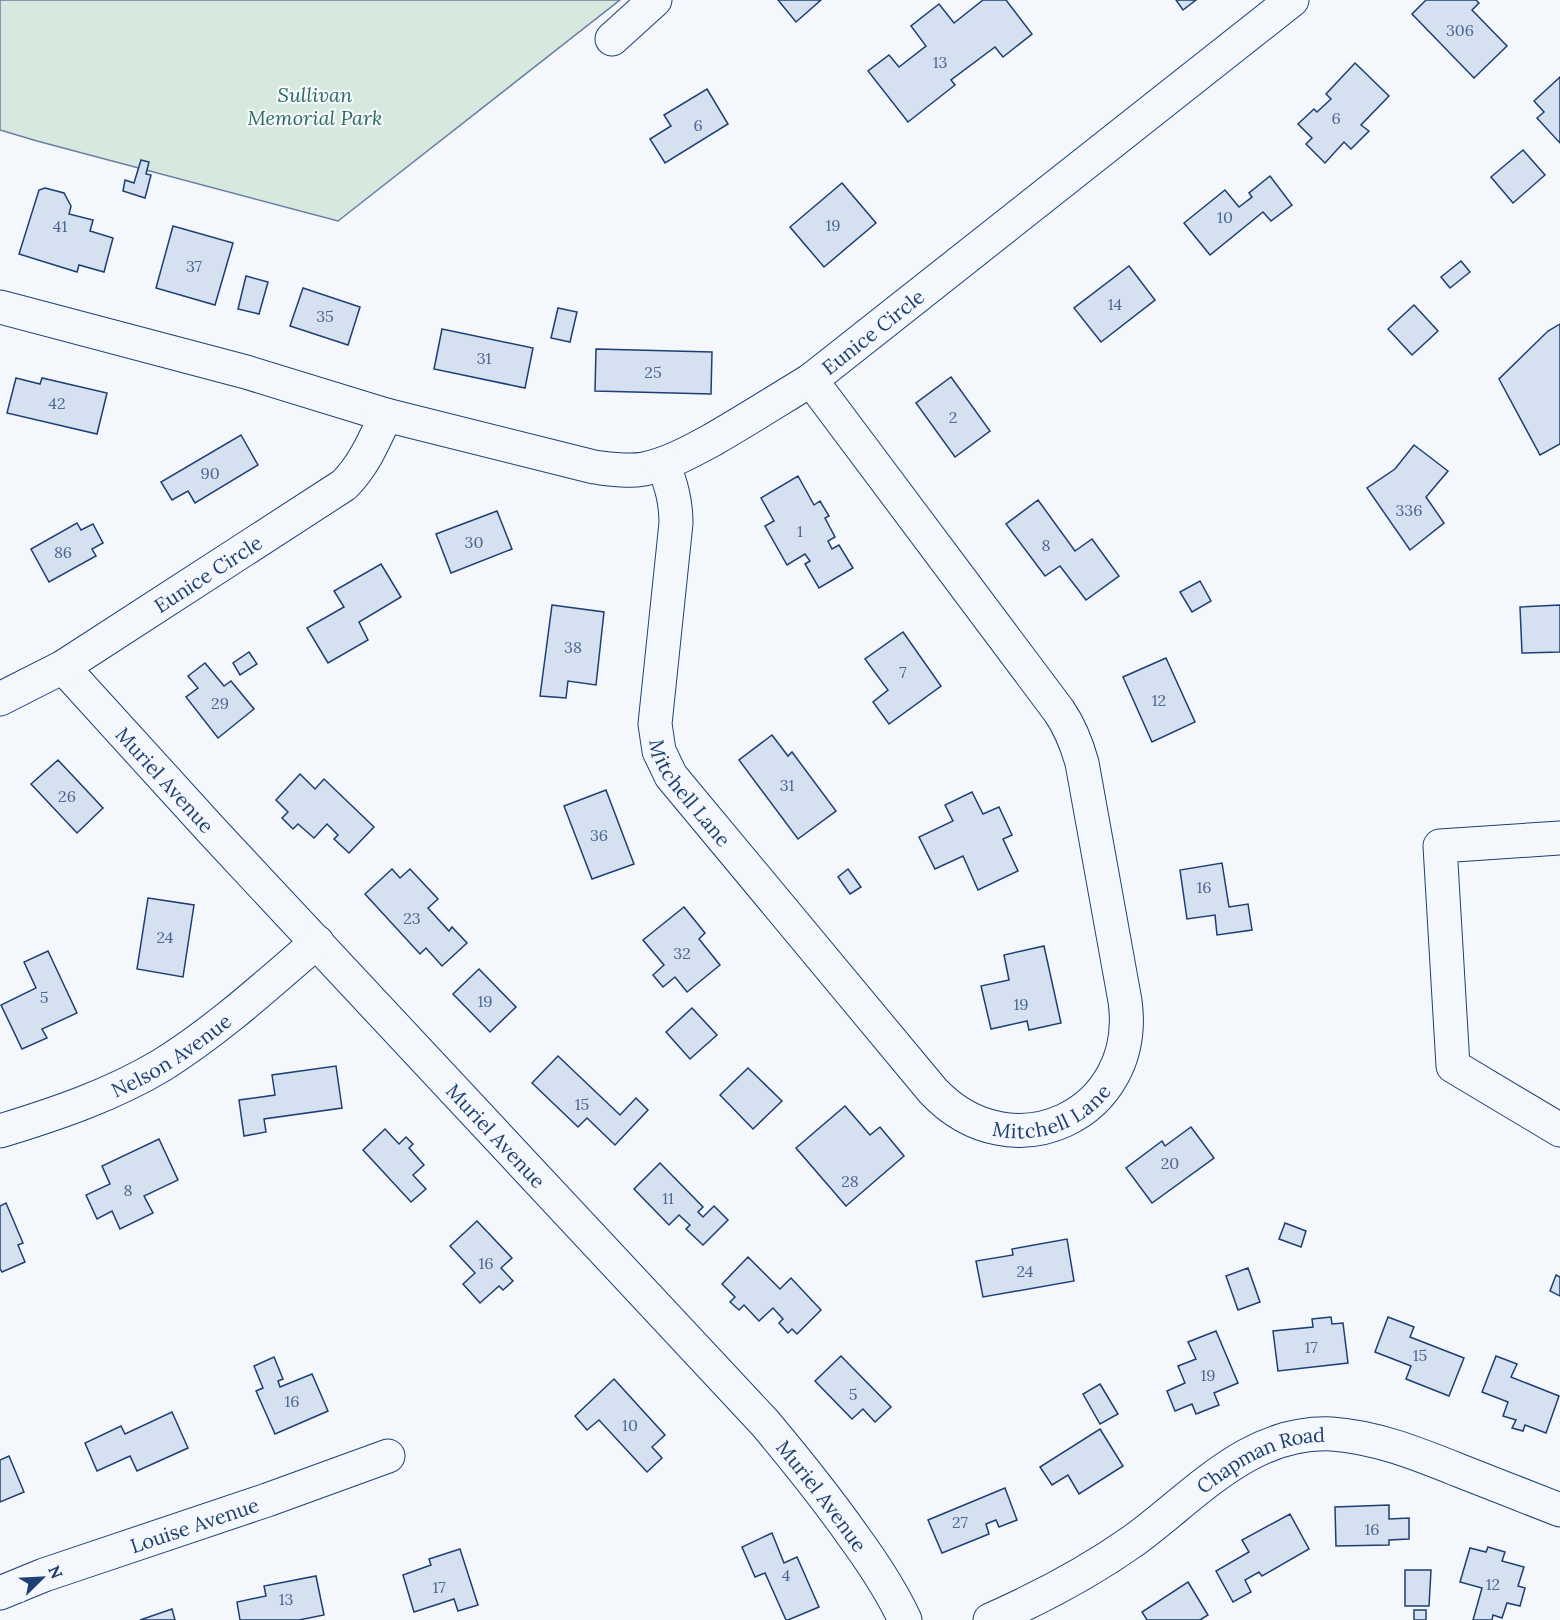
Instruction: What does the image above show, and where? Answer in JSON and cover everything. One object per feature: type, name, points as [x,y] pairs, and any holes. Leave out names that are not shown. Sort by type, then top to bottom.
[{"type":"street","points":[[612,39],[655,0]]},
{"type":"street","name":"Eunice Circle","points":[[0,307],[246,372],[386,415],[594,467],[643,469],[663,464],[727,432],[811,380],[1292,0]]},
{"type":"street","name":"Mitchell Lane","points":[[663,464],[675,501],[676,523],[656,724],[659,751],[671,776],[933,1091],[950,1108],[981,1125],[1017,1131],[1053,1125],[1074,1115],[1102,1091],[1115,1072],[1123,1049],[1127,1025],[1125,1001],[1082,763],[1075,741],[1059,711],[811,380]]},
{"type":"street","name":"Eunice Circle","points":[[0,699],[63,667],[344,485],[364,462],[386,415]]},
{"type":"street","name":"Muriel Avenue","points":[[63,667],[214,833],[765,1423],[832,1506],[881,1576],[905,1620]]},
{"type":"street","points":[[1560,838],[1440,846],[1453,1066],[1560,1130]]},
{"type":"street","name":"Nelson Avenue","points":[[0,1131],[96,1097],[162,1065],[239,1009],[317,942]]},
{"type":"street","name":"Chapman Road","points":[[990,1620],[1085,1572],[1134,1540],[1230,1465],[1264,1446],[1289,1438],[1333,1434],[1376,1441],[1417,1454],[1560,1510]]},
{"type":"street","name":"Louise Avenue","points":[[0,1593],[44,1575],[256,1504],[388,1456]]},
{"type":"green space","name":"Sullivan Memorial Park","points":[[0,0],[620,0],[338,221],[0,130]]},
{"type":"building","points":[[778,0],[821,0],[796,22]]},
{"type":"building","points":[[983,0],[1006,0],[1032,34],[1003,57],[995,47],[951,80],[955,85],[908,122],[868,71],[889,55],[899,67],[926,46],[911,26],[939,4],[954,23]]},
{"type":"building","points":[[1176,0],[1196,0],[1183,10]]},
{"type":"building","points":[[1426,0],[1476,0],[1479,3],[1472,10],[1507,46],[1474,78],[1412,14]]},
{"type":"building","points":[[1355,63],[1389,96],[1361,125],[1369,131],[1351,149],[1344,142],[1325,163],[1306,144],[1312,138],[1298,124],[1314,109],[1317,112],[1331,99],[1326,94]]},
{"type":"building","points":[[1560,77],[1560,143],[1537,118],[1544,112],[1534,101]]},
{"type":"building","points":[[707,89],[728,124],[665,163],[650,139],[671,126],[664,115]]},
{"type":"building","points":[[1523,150],[1545,175],[1513,203],[1491,177]]},
{"type":"building","points":[[141,160],[149,162],[146,174],[151,175],[145,198],[123,191],[125,180],[134,183]]},
{"type":"building","points":[[1270,176],[1292,205],[1271,221],[1263,212],[1210,255],[1184,223],[1225,190],[1239,207],[1252,197],[1249,193]]},
{"type":"building","points":[[842,183],[876,223],[824,267],[790,227]]},
{"type":"building","points":[[45,188],[64,193],[71,206],[69,214],[93,220],[90,231],[113,238],[104,272],[79,265],[77,272],[19,254],[39,190]]},
{"type":"building","points":[[173,226],[233,243],[215,305],[156,288]]},
{"type":"building","points":[[1461,261],[1470,272],[1450,288],[1441,277]]},
{"type":"building","points":[[1129,266],[1155,300],[1101,342],[1074,308]]},
{"type":"building","points":[[246,276],[268,282],[259,314],[238,309]]},
{"type":"building","points":[[303,288],[360,307],[348,345],[290,326]]},
{"type":"building","points":[[1414,305],[1438,331],[1412,355],[1388,329]]},
{"type":"building","points":[[558,308],[577,312],[570,342],[551,338]]},
{"type":"building","points":[[1560,324],[1560,444],[1540,455],[1499,379],[1548,331]]},
{"type":"building","points":[[442,329],[533,348],[525,388],[434,369]]},
{"type":"building","points":[[596,349],[712,352],[711,394],[595,391]]},
{"type":"building","points":[[951,377],[990,431],[955,457],[916,403]]},
{"type":"building","points":[[16,378],[40,384],[42,378],[107,393],[97,434],[7,413]]},
{"type":"building","points":[[241,435],[258,465],[195,503],[188,491],[172,500],[161,482]]},
{"type":"building","points":[[1414,445],[1448,471],[1426,497],[1444,523],[1410,550],[1367,488],[1395,469]]},
{"type":"building","points":[[798,476],[814,505],[820,501],[829,516],[825,518],[835,537],[828,541],[832,549],[839,545],[853,568],[819,588],[805,564],[810,561],[805,554],[787,565],[765,526],[774,521],[761,498]]},
{"type":"building","points":[[1038,500],[1075,551],[1092,539],[1119,576],[1086,600],[1060,566],[1045,576],[1006,524]]},
{"type":"building","points":[[497,511],[512,549],[451,573],[436,534]]},
{"type":"building","points":[[77,523],[81,530],[93,524],[103,543],[92,549],[96,556],[49,582],[31,549]]},
{"type":"building","points":[[381,564],[401,597],[359,622],[368,640],[328,663],[307,628],[344,607],[334,591]]},
{"type":"building","points":[[1200,581],[1211,601],[1192,612],[1180,592]]},
{"type":"building","points":[[552,605],[604,612],[596,685],[568,681],[566,698],[540,696]]},
{"type":"building","points":[[1560,605],[1560,652],[1522,653],[1520,607]]},
{"type":"building","points":[[903,632],[941,686],[889,724],[873,702],[888,690],[865,659]]},
{"type":"building","points":[[249,652],[257,664],[240,675],[233,663]]},
{"type":"building","points":[[1166,658],[1195,722],[1152,742],[1123,677]]},
{"type":"building","points":[[205,663],[224,686],[231,681],[254,709],[218,738],[186,697],[198,688],[188,676]]},
{"type":"building","points":[[772,735],[788,756],[792,752],[836,811],[798,839],[739,760]]},
{"type":"building","points":[[58,760],[103,808],[77,833],[31,784]]},
{"type":"building","points":[[300,774],[315,789],[324,779],[374,827],[349,853],[334,839],[338,835],[327,824],[314,838],[298,824],[293,829],[282,818],[288,812],[276,800]]},
{"type":"building","points":[[606,790],[634,864],[592,879],[564,806]]},
{"type":"building","points":[[972,792],[983,814],[999,807],[1012,835],[1003,839],[1018,871],[978,890],[963,856],[935,869],[919,837],[953,821],[945,805]]},
{"type":"building","points":[[1222,863],[1229,907],[1248,904],[1252,930],[1217,935],[1215,915],[1187,919],[1180,870]]},
{"type":"building","points":[[392,869],[400,878],[410,869],[438,899],[428,908],[449,931],[452,927],[467,943],[442,966],[426,948],[420,954],[365,894]]},
{"type":"building","points":[[848,869],[861,887],[850,894],[838,877]]},
{"type":"building","points":[[148,898],[194,905],[183,977],[137,969]]},
{"type":"building","points":[[684,907],[705,933],[699,939],[720,965],[687,992],[675,977],[663,987],[653,975],[664,965],[643,940]]},
{"type":"building","points":[[1044,946],[1061,1023],[1029,1030],[1027,1021],[991,1029],[981,986],[1009,980],[1004,955]]},
{"type":"building","points":[[48,951],[77,1013],[42,1029],[47,1038],[22,1049],[1,1005],[36,988],[24,962]]},
{"type":"building","points":[[479,969],[516,1007],[490,1032],[453,994]]},
{"type":"building","points":[[692,1008],[717,1035],[690,1059],[666,1032]]},
{"type":"building","points":[[558,1056],[620,1115],[636,1098],[648,1110],[615,1145],[587,1118],[578,1127],[532,1083]]},
{"type":"building","points":[[336,1066],[342,1108],[264,1119],[266,1132],[244,1136],[239,1100],[275,1095],[272,1075]]},
{"type":"building","points":[[748,1068],[782,1101],[753,1129],[720,1095]]},
{"type":"building","points":[[845,1106],[870,1135],[880,1127],[904,1156],[846,1206],[796,1148]]},
{"type":"building","points":[[1191,1127],[1214,1158],[1152,1203],[1126,1168],[1162,1141],[1165,1146]]},
{"type":"building","points":[[385,1129],[399,1144],[406,1137],[413,1144],[409,1148],[424,1165],[413,1175],[426,1189],[411,1202],[363,1150]]},
{"type":"building","points":[[159,1139],[178,1180],[144,1196],[153,1213],[120,1229],[112,1211],[97,1219],[86,1195],[110,1184],[102,1166]]},
{"type":"building","points":[[660,1163],[703,1207],[698,1212],[703,1217],[714,1206],[728,1220],[703,1245],[686,1229],[690,1225],[679,1215],[669,1225],[634,1189]]},
{"type":"building","points":[[6,1203],[23,1243],[18,1245],[25,1262],[2,1272],[0,1269],[0,1206]]},
{"type":"building","points":[[477,1221],[512,1258],[501,1268],[513,1281],[503,1290],[499,1286],[480,1303],[463,1284],[475,1273],[450,1246]]},
{"type":"building","points":[[1285,1223],[1306,1231],[1301,1247],[1279,1239]]},
{"type":"building","points":[[1067,1239],[1074,1281],[983,1297],[976,1261],[1013,1255],[1012,1249]]},
{"type":"building","points":[[748,1257],[780,1289],[791,1278],[821,1310],[797,1334],[792,1329],[788,1333],[779,1323],[783,1319],[773,1308],[759,1321],[744,1305],[739,1310],[730,1302],[735,1297],[722,1284]]},
{"type":"building","points":[[1248,1268],[1260,1302],[1238,1310],[1226,1276]]},
{"type":"building","points":[[1556,1275],[1560,1277],[1560,1296],[1550,1291]]},
{"type":"building","points":[[1331,1317],[1332,1324],[1343,1323],[1348,1363],[1278,1371],[1273,1331],[1313,1327],[1312,1319]]},
{"type":"building","points":[[1388,1317],[1414,1327],[1410,1337],[1464,1358],[1449,1396],[1406,1379],[1411,1366],[1375,1352]]},
{"type":"building","points":[[1216,1331],[1238,1383],[1214,1393],[1219,1405],[1196,1414],[1192,1404],[1175,1411],[1167,1391],[1185,1383],[1178,1366],[1196,1359],[1188,1342]]},
{"type":"building","points":[[841,1356],[891,1407],[875,1422],[863,1409],[852,1419],[815,1381]]},
{"type":"building","points":[[1496,1356],[1517,1364],[1511,1377],[1559,1396],[1546,1433],[1525,1425],[1523,1431],[1512,1428],[1516,1420],[1503,1416],[1508,1402],[1482,1392]]},
{"type":"building","points":[[274,1357],[283,1379],[278,1381],[280,1387],[312,1374],[328,1411],[275,1434],[256,1391],[263,1388],[254,1366]]},
{"type":"building","points":[[614,1379],[665,1435],[652,1447],[662,1458],[647,1472],[599,1420],[587,1430],[575,1416]]},
{"type":"building","points":[[1100,1384],[1118,1414],[1100,1424],[1083,1394]]},
{"type":"building","points":[[172,1412],[188,1448],[137,1471],[130,1456],[97,1471],[85,1443],[121,1426],[125,1434]]},
{"type":"building","points":[[1100,1429],[1123,1466],[1079,1494],[1068,1475],[1052,1485],[1040,1467]]},
{"type":"building","points":[[9,1456],[24,1492],[0,1502],[0,1460]]},
{"type":"building","points":[[1005,1488],[1017,1520],[999,1527],[996,1520],[986,1524],[989,1534],[942,1553],[928,1520]]},
{"type":"building","points":[[1389,1505],[1389,1519],[1409,1518],[1409,1539],[1389,1540],[1389,1545],[1336,1546],[1335,1507]]},
{"type":"building","points":[[1290,1514],[1309,1549],[1262,1576],[1259,1572],[1245,1580],[1251,1592],[1233,1602],[1216,1571],[1249,1552],[1242,1540]]},
{"type":"building","points":[[772,1533],[784,1563],[797,1557],[819,1607],[788,1620],[765,1573],[755,1577],[742,1547]]},
{"type":"building","points":[[1488,1547],[1505,1552],[1502,1561],[1524,1567],[1518,1586],[1525,1588],[1520,1606],[1507,1603],[1502,1618],[1493,1615],[1492,1620],[1473,1620],[1482,1588],[1460,1582],[1470,1548],[1486,1552]]},
{"type":"building","points":[[460,1549],[478,1605],[458,1611],[454,1599],[414,1612],[403,1575],[431,1565],[429,1559]]},
{"type":"building","points":[[1405,1570],[1431,1570],[1429,1606],[1405,1606]]},
{"type":"building","points":[[316,1576],[324,1615],[299,1620],[240,1620],[237,1602],[266,1596],[264,1586]]},
{"type":"building","points":[[1188,1582],[1208,1615],[1200,1620],[1147,1620],[1142,1612]]},
{"type":"building","points":[[172,1609],[175,1620],[140,1620]]},
{"type":"building","points":[[1414,1610],[1426,1610],[1426,1620],[1414,1620]]}]
